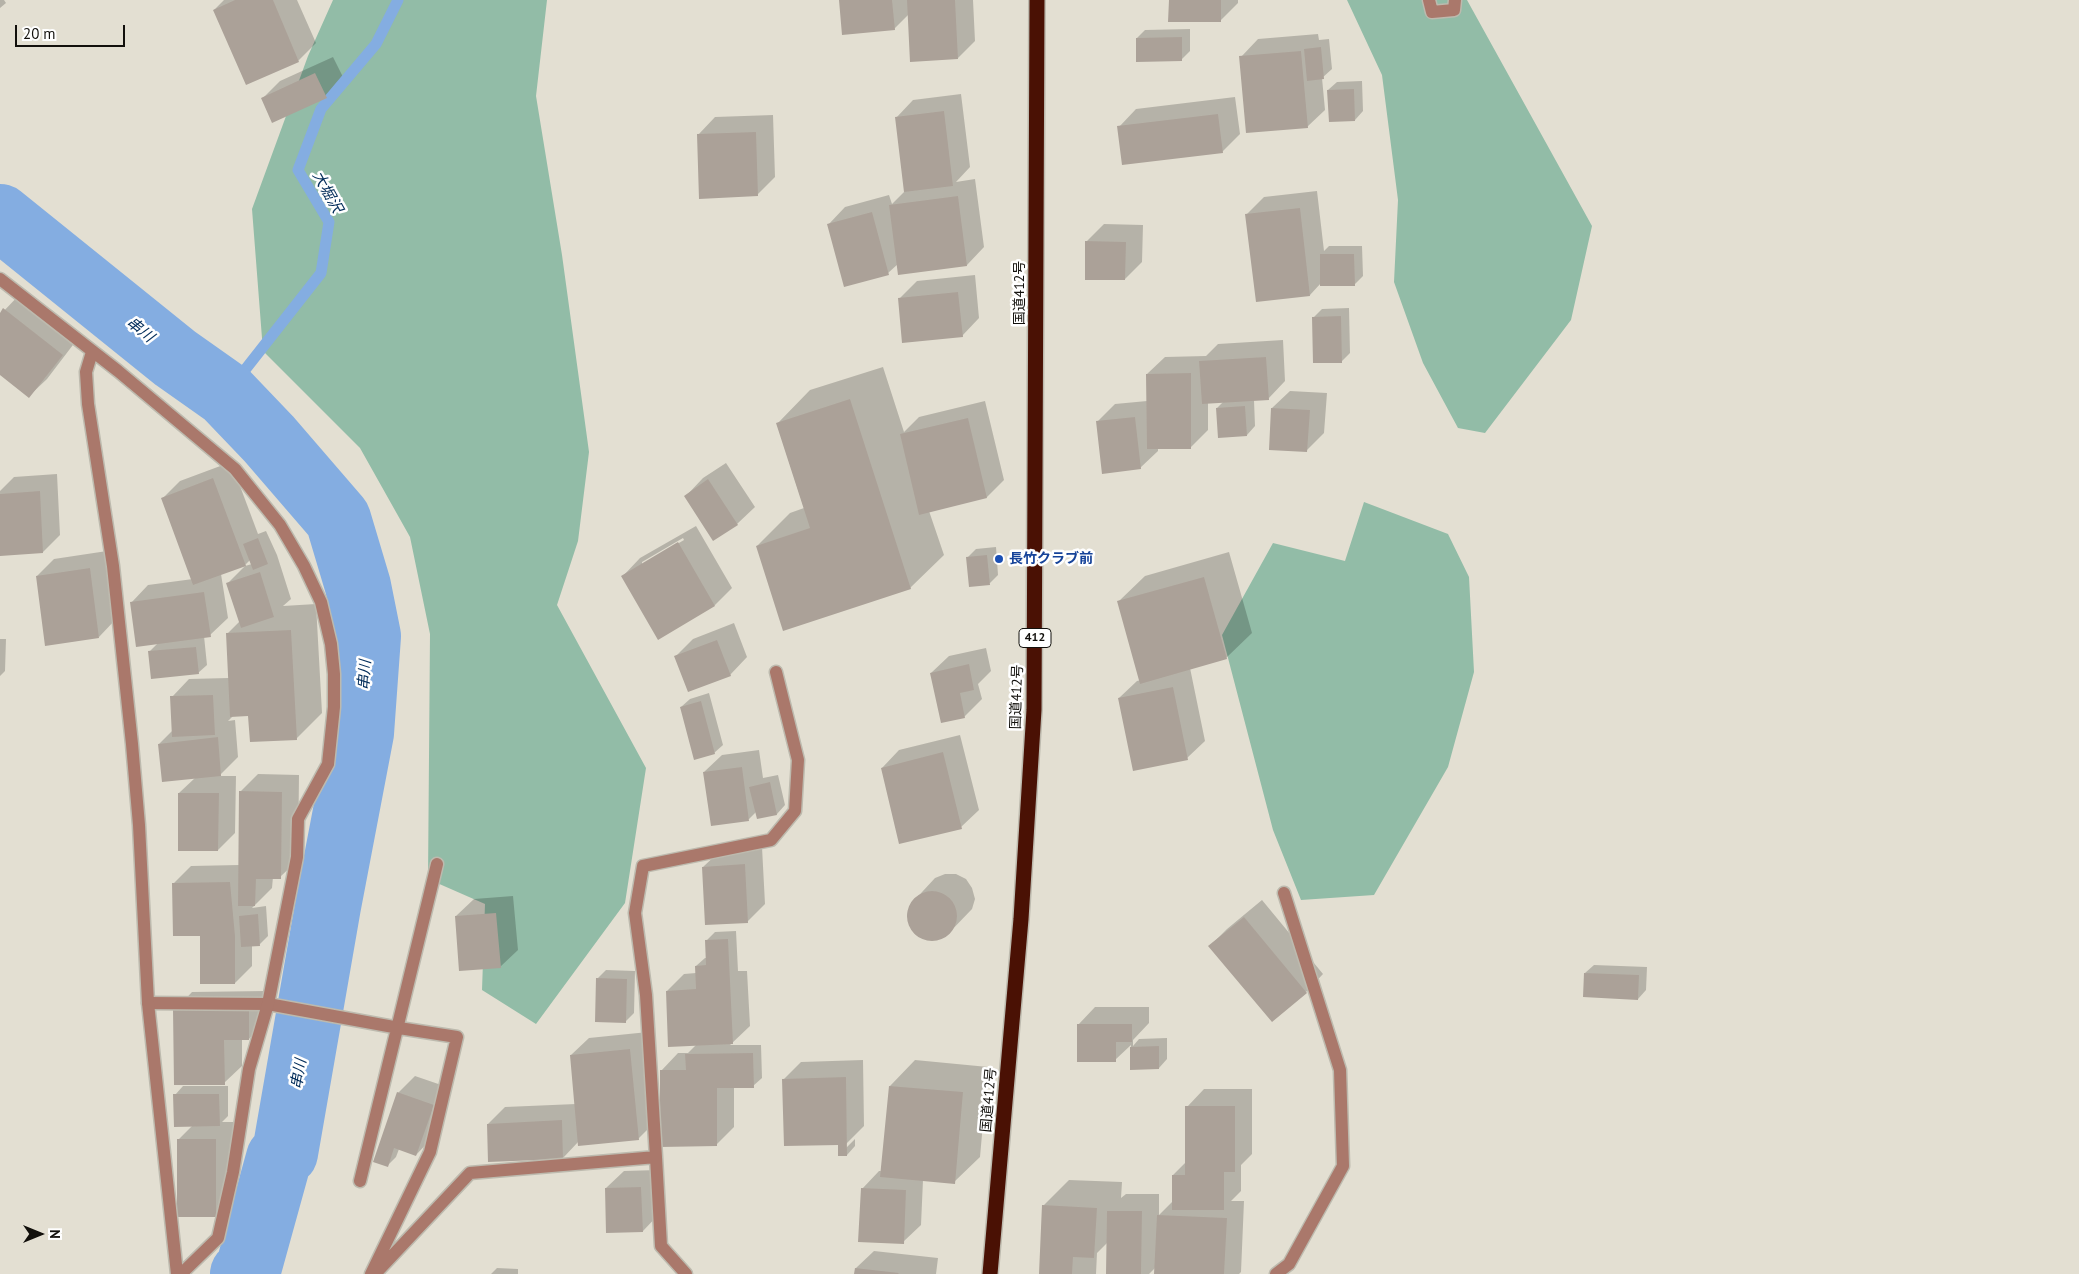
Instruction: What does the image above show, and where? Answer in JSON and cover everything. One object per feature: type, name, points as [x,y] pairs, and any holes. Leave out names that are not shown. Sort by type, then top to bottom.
[{"type":"highway","name":"国道412号","points":[[990,1274],[1022,919],[1034,710],[1037,0]]},
{"type":"street","points":[[1429,0],[1432,12],[1454,10],[1456,0]]},
{"type":"street","points":[[0,279],[118,371],[235,470],[280,525],[304,566],[321,602],[331,644],[334,674],[332,734],[328,764],[298,819],[297,857],[268,1004],[249,1069],[233,1172],[218,1238],[179,1274]]},
{"type":"street","points":[[92,352],[86,372],[88,404],[113,566],[132,744],[139,825],[148,1003],[179,1274]]},
{"type":"street","points":[[686,1274],[661,1246],[646,995],[635,913],[643,866],[771,840],[795,811],[798,760],[776,672]]},
{"type":"street","points":[[360,1181],[399,1028],[437,864]]},
{"type":"street","points":[[1276,1274],[1289,1264],[1343,1166],[1340,1070],[1284,893]]},
{"type":"street","points":[[148,1003],[268,1004],[458,1037],[430,1152],[371,1274]]},
{"type":"street","points":[[375,1274],[470,1173],[656,1158]]},
{"type":"green space","points":[[333,0],[547,0],[536,96],[562,255],[589,452],[578,541],[557,605],[646,768],[625,903],[536,1024],[482,990],[485,904],[428,879],[430,634],[410,537],[360,448],[263,351],[252,209],[308,56]]},
{"type":"green space","points":[[1347,0],[1467,0],[1592,226],[1571,320],[1485,433],[1458,428],[1423,363],[1394,282],[1398,200],[1382,75]]},
{"type":"green space","points":[[1364,502],[1448,534],[1469,577],[1474,672],[1448,767],[1374,895],[1301,900],[1273,830],[1222,635],[1273,543],[1345,561]]},
{"type":"building","points":[[235,0],[273,0],[299,62],[246,85],[213,10]]},
{"type":"building","points":[[839,0],[892,0],[895,30],[842,35]]},
{"type":"building","points":[[907,0],[955,0],[958,59],[910,62]]},
{"type":"building","points":[[1169,0],[1221,0],[1221,22],[1168,22]]},
{"type":"building","points":[[1182,37],[1182,61],[1136,62],[1136,38]]},
{"type":"building","points":[[1321,47],[1324,79],[1307,81],[1304,49]]},
{"type":"building","points":[[1301,51],[1308,128],[1246,133],[1239,56]]},
{"type":"building","points":[[315,73],[327,98],[272,123],[261,98]]},
{"type":"building","points":[[1354,89],[1355,121],[1329,122],[1327,90]]},
{"type":"building","points":[[944,111],[953,186],[904,192],[895,117]]},
{"type":"building","points":[[1218,114],[1223,153],[1122,165],[1117,126]]},
{"type":"building","points":[[756,132],[758,196],[699,199],[697,134]]},
{"type":"building","points":[[958,196],[967,266],[898,275],[889,205]]},
{"type":"building","points":[[1300,208],[1310,296],[1256,302],[1245,214]]},
{"type":"building","points":[[872,212],[889,275],[844,287],[827,224]]},
{"type":"building","points":[[1085,241],[1126,242],[1125,280],[1085,280]]},
{"type":"building","points":[[1320,254],[1354,254],[1355,286],[1320,286]]},
{"type":"building","points":[[958,292],[963,337],[902,343],[898,298]]},
{"type":"building","points":[[3,308],[63,355],[29,398],[0,375],[0,313]]},
{"type":"building","points":[[1341,316],[1342,363],[1313,363],[1312,317]]},
{"type":"building","points":[[1266,357],[1269,400],[1202,404],[1199,361]]},
{"type":"building","points":[[1191,373],[1191,449],[1147,449],[1146,374]]},
{"type":"building","points":[[850,399],[911,589],[783,631],[756,546],[810,528],[776,423]]},
{"type":"building","points":[[1245,406],[1247,436],[1218,438],[1216,408]]},
{"type":"building","points":[[1271,408],[1310,410],[1307,452],[1269,450]]},
{"type":"building","points":[[1135,417],[1141,469],[1102,474],[1096,421]]},
{"type":"building","points":[[968,418],[987,498],[919,515],[900,434]]},
{"type":"building","points":[[213,478],[246,566],[193,585],[161,498]]},
{"type":"building","points":[[708,479],[738,525],[713,541],[684,496]]},
{"type":"building","points":[[40,491],[43,553],[0,556],[0,494]]},
{"type":"building","points":[[258,538],[268,564],[253,570],[243,544]]},
{"type":"building","points":[[678,542],[715,606],[658,640],[621,576]]},
{"type":"building","points":[[987,555],[990,585],[969,587],[966,557]]},
{"type":"building","points":[[90,568],[99,638],[45,646],[36,576]]},
{"type":"building","points":[[260,572],[274,617],[241,628],[226,583]]},
{"type":"building","points":[[1204,577],[1227,659],[1140,684],[1117,601]]},
{"type":"building","points":[[204,592],[211,637],[136,647],[130,602]]},
{"type":"building","points":[[291,630],[297,740],[250,742],[248,716],[230,717],[226,633]]},
{"type":"building","points":[[717,640],[731,676],[688,692],[674,656]]},
{"type":"building","points":[[196,647],[199,674],[151,679],[148,651]]},
{"type":"building","points":[[969,664],[974,690],[960,693],[965,718],[941,723],[930,673]]},
{"type":"building","points":[[1173,687],[1188,760],[1133,771],[1118,698]]},
{"type":"building","points":[[213,695],[215,735],[172,737],[170,696]]},
{"type":"building","points":[[701,701],[715,754],[694,760],[680,707]]},
{"type":"building","points":[[218,737],[221,776],[162,782],[158,744]]},
{"type":"building","points":[[943,752],[962,829],[899,844],[881,768]]},
{"type":"building","points":[[742,767],[749,821],[711,826],[703,772]]},
{"type":"building","points":[[770,782],[777,815],[757,819],[749,787]]},
{"type":"building","points":[[239,791],[282,792],[281,879],[256,879],[255,906],[238,906]]},
{"type":"building","points":[[178,793],[219,793],[218,851],[178,851]]},
{"type":"building","points":[[745,864],[748,923],[705,925],[702,867]]},
{"type":"building","points":[[230,882],[235,936],[235,984],[200,984],[200,936],[173,936],[172,883]]},
{"type":"building","points":[[927,891],[937,891],[950,898],[957,911],[957,921],[950,934],[937,941],[927,941],[918,937],[911,930],[907,921],[907,911],[911,902],[918,895]]},
{"type":"building","points":[[496,913],[501,968],[459,971],[455,916]]},
{"type":"building","points":[[258,914],[260,946],[241,947],[239,916]]},
{"type":"building","points":[[1244,917],[1307,993],[1272,1022],[1208,946]]},
{"type":"building","points":[[728,939],[733,1044],[668,1047],[666,991],[696,989],[695,966],[706,965],[705,940]]},
{"type":"building","points":[[1584,973],[1639,975],[1638,1000],[1583,997]]},
{"type":"building","points":[[596,978],[627,979],[626,1023],[595,1022]]},
{"type":"building","points":[[249,1008],[249,1040],[224,1040],[225,1085],[174,1085],[173,1009]]},
{"type":"building","points":[[1077,1024],[1132,1024],[1132,1042],[1116,1042],[1116,1062],[1077,1062]]},
{"type":"building","points":[[1159,1046],[1159,1069],[1130,1070],[1130,1047]]},
{"type":"building","points":[[630,1049],[639,1140],[578,1146],[570,1055]]},
{"type":"building","points":[[753,1053],[754,1088],[717,1088],[717,1146],[660,1147],[660,1070],[686,1070],[685,1054]]},
{"type":"building","points":[[846,1077],[847,1156],[838,1156],[838,1145],[784,1146],[782,1079]]},
{"type":"building","points":[[889,1086],[963,1092],[955,1184],[880,1177]]},
{"type":"building","points":[[397,1092],[434,1105],[416,1156],[394,1148],[388,1167],[373,1162]]},
{"type":"building","points":[[173,1094],[219,1094],[220,1126],[174,1127]]},
{"type":"building","points":[[1185,1106],[1235,1106],[1235,1172],[1224,1172],[1224,1210],[1172,1210],[1172,1175],[1185,1175]]},
{"type":"building","points":[[562,1120],[563,1159],[488,1162],[487,1124]]},
{"type":"building","points":[[177,1139],[216,1139],[216,1217],[177,1217]]},
{"type":"building","points":[[641,1187],[643,1232],[606,1233],[605,1188]]},
{"type":"building","points":[[861,1188],[906,1190],[904,1244],[858,1242]]},
{"type":"building","points":[[1042,1205],[1097,1208],[1094,1258],[1073,1257],[1072,1274],[1039,1274]]},
{"type":"building","points":[[1107,1211],[1142,1211],[1141,1274],[1106,1274]]},
{"type":"building","points":[[1157,1215],[1227,1218],[1224,1274],[1154,1274]]},
{"type":"building","points":[[855,1268],[899,1273],[854,1274]]},
{"type":"waterway","name":"大堀沢","points":[[226,394],[321,273],[329,222],[298,170],[321,109],[376,44],[398,0]]},
{"type":"waterway","name":"串川","points":[[0,217],[175,358],[226,394],[269,439],[338,519],[358,586],[368,636],[361,733],[328,906],[285,1153],[279,1158],[248,1270],[243,1274]]},
{"type":"place","name":"長竹クラブ前","points":[[999,559]]}]
